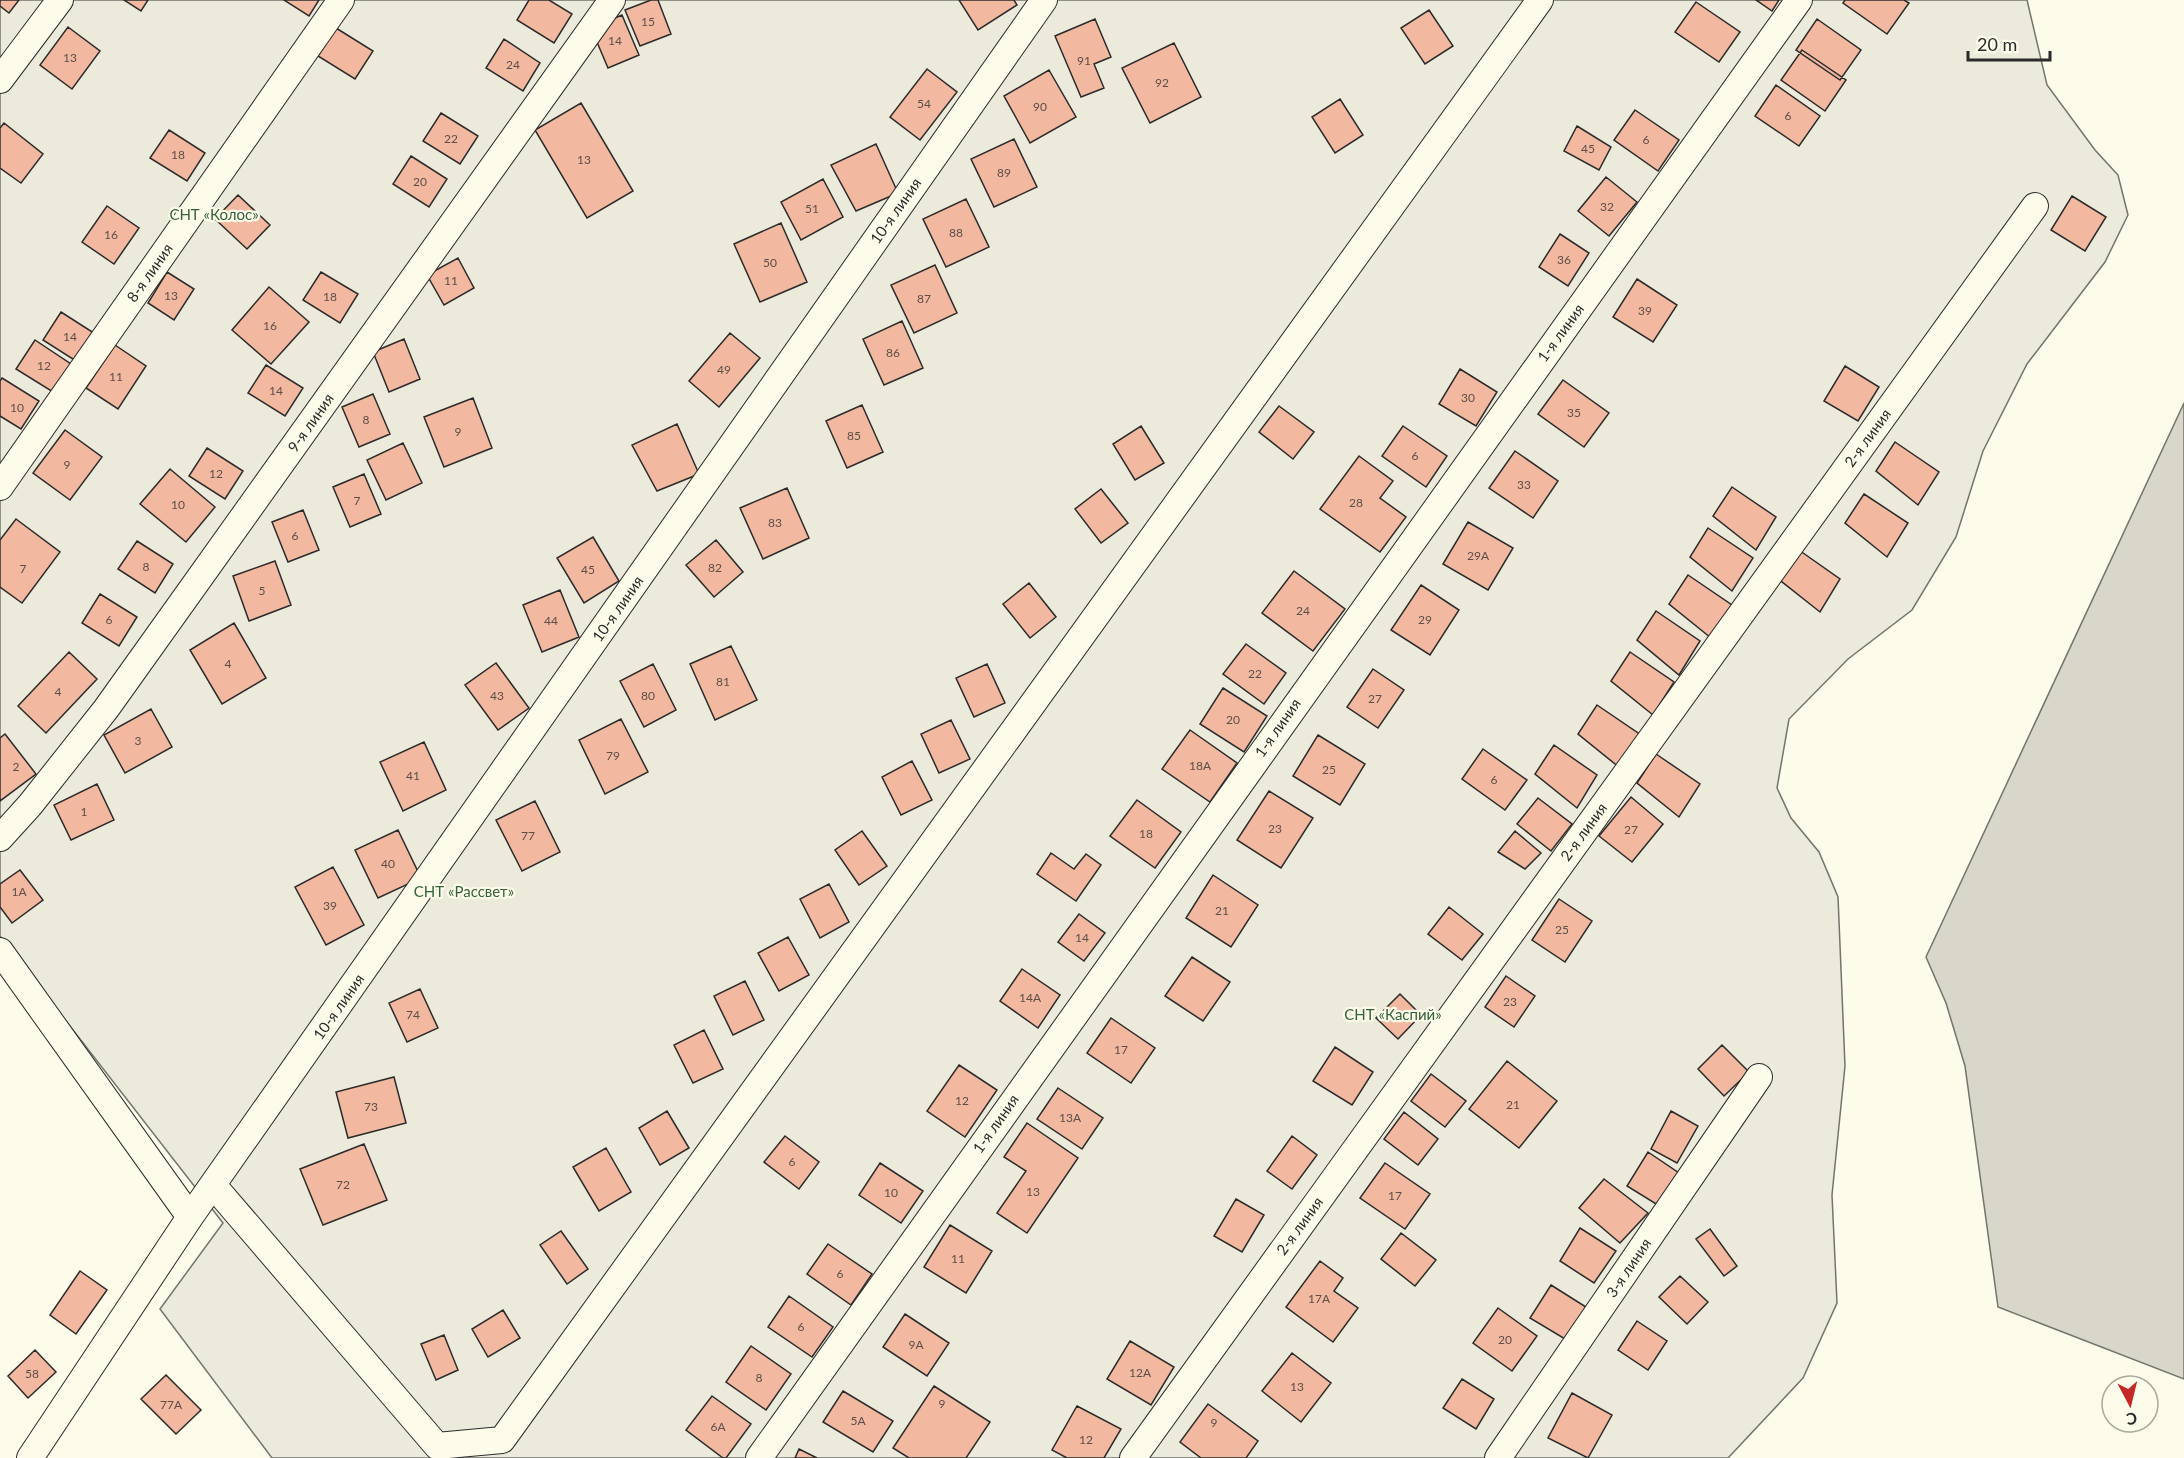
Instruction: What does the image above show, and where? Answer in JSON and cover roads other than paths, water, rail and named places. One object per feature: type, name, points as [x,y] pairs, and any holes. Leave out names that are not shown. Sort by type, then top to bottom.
[{"type":"street","points":[[0,80],[60,0]]},
{"type":"street","name":"8-я линия","points":[[0,487],[341,0]]},
{"type":"street","name":"9-я линия","points":[[0,838],[30,805],[106,709],[612,0]]},
{"type":"street","name":"10-я линия","points":[[30,1458],[190,1217],[1044,0]]},
{"type":"street","points":[[213,1185],[436,1446],[502,1440],[1540,0]]},
{"type":"street","name":"1-я линия","points":[[759,1458],[1799,0]]},
{"type":"street","name":"2-я линия","points":[[1133,1458],[2035,207]]},
{"type":"street","points":[[0,951],[190,1217]]},
{"type":"street","name":"3-я линия","points":[[1498,1458],[1759,1077]]},
{"type":"park label","name":"СНТ «Колос»","points":[[214,215]]},
{"type":"park label","name":"СНТ «Рассвет»","points":[[464,892]]},
{"type":"park label","name":"СНТ «Каспий»","points":[[1393,1015]]}]
